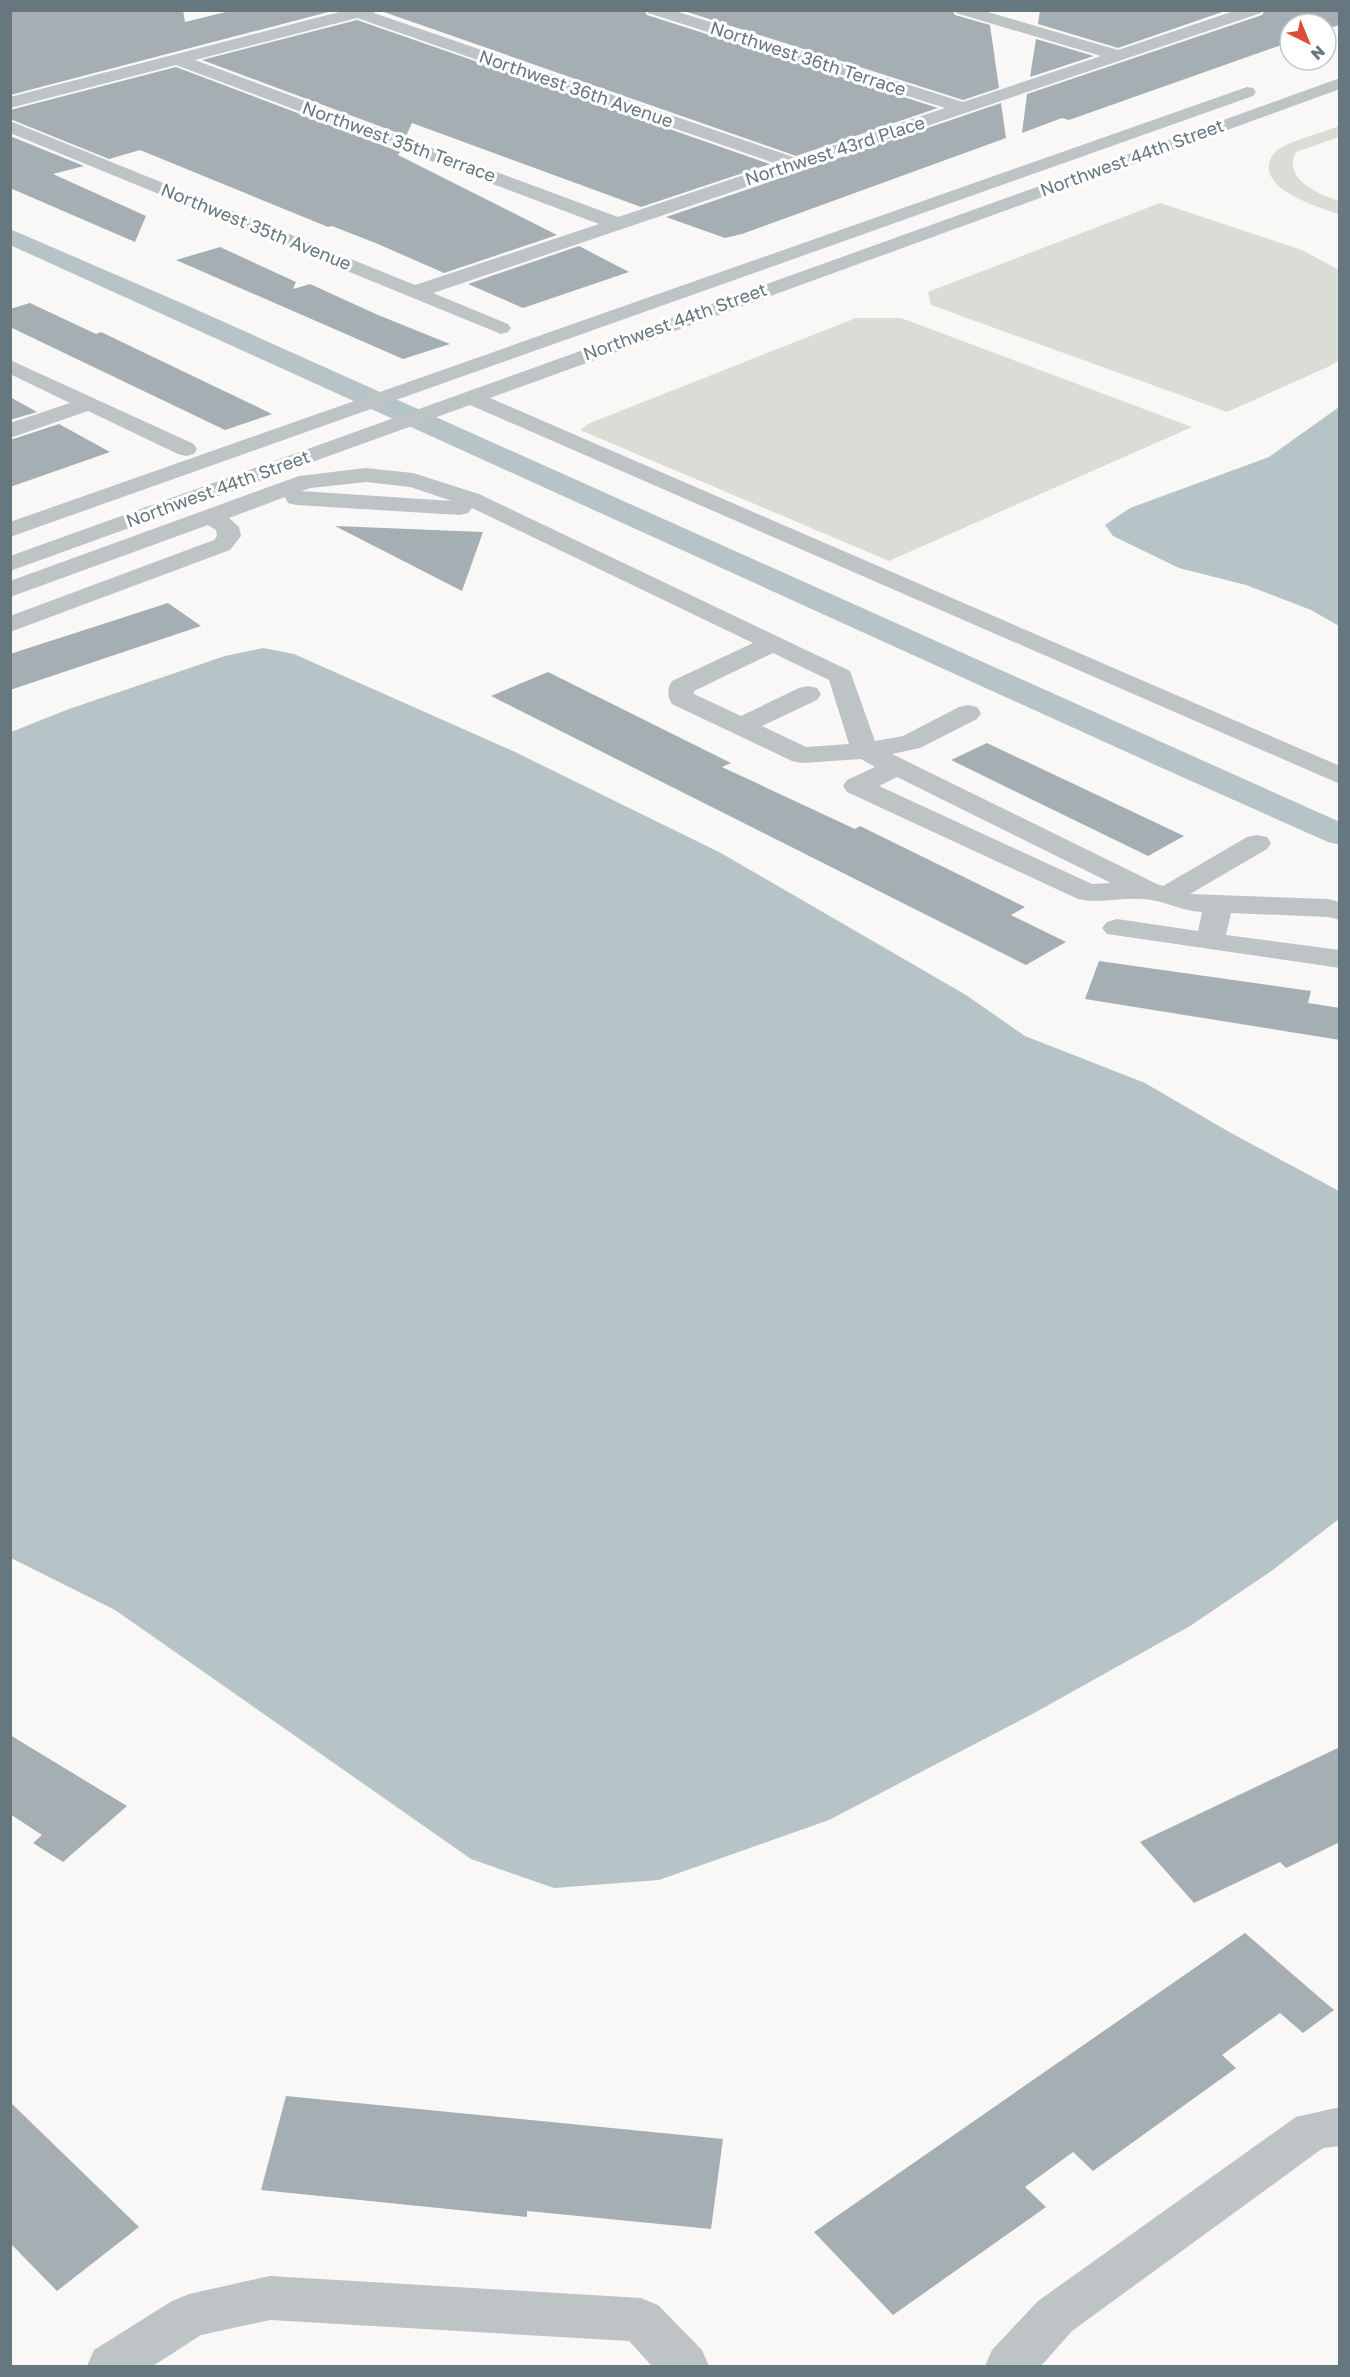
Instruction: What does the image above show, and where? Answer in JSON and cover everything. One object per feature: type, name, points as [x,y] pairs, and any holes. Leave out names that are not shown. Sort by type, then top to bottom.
[{"type":"street","name":"Northwest 36th Terrace","points":[[654,10],[963,108]]},
{"type":"street","points":[[962,10],[1119,56]]},
{"type":"street","name":"Northwest 43rd Place","points":[[415,292],[1255,10]]},
{"type":"street","points":[[10,103],[363,12]]},
{"type":"street","name":"Northwest 36th Avenue","points":[[363,12],[795,165]]},
{"type":"street","name":"Northwest 35th Terrace","points":[[179,60],[618,224]]},
{"type":"street","name":"Northwest 44th Street","points":[[10,564],[1340,82]]},
{"type":"street","name":"Northwest 44th Street","points":[[10,530],[189,457],[323,420],[1261,87]]},
{"type":"street","name":"Northwest 35th Avenue","points":[[10,126],[501,328]]},
{"type":"street","points":[[10,366],[189,457],[231,484]]},
{"type":"street","points":[[469,397],[1340,776]]},
{"type":"street","points":[[10,431],[87,404]]},
{"type":"street","points":[[10,590],[307,481],[366,475],[413,480],[471,499],[840,676],[865,752],[1157,893],[1188,903],[1328,908],[1340,911]]},
{"type":"street","points":[[10,625],[222,545],[229,536],[227,527],[209,516]]},
{"type":"street","points":[[772,644],[681,687],[681,698],[802,755],[865,752],[911,742],[968,713]]},
{"type":"street","points":[[741,726],[808,694]]},
{"type":"street","points":[[896,767],[857,786],[1088,893],[1157,893],[1257,843]]},
{"type":"street","points":[[1210,942],[1218,904]]},
{"type":"street","points":[[1117,928],[1340,959]]},
{"type":"street","points":[[1010,2367],[1055,2316],[1312,2131],[1340,2126]]},
{"type":"street","points":[[112,2367],[189,2316],[270,2298],[641,2320],[684,2367]]},
{"type":"shaded area","points":[[1339,126],[1339,137],[1296,152],[1293,162],[1298,178],[1304,184],[1312,190],[1339,201],[1339,214],[1307,203],[1284,190],[1270,174],[1269,164],[1274,153],[1285,145]]},
{"type":"shaded area","points":[[1160,203],[1302,250],[1339,270],[1339,360],[1227,412],[931,305],[928,292]]},
{"type":"shaded area","points":[[856,318],[901,318],[1192,427],[889,561],[580,430],[590,423]]},
{"type":"shaded area","points":[[1339,407],[1339,626],[1311,610],[1246,585],[1179,568],[1113,536],[1105,525],[1130,508],[1269,457]]},
{"type":"shaded area","points":[[263,648],[294,654],[513,751],[721,853],[966,995],[1025,1036],[1145,1083],[1231,1133],[1339,1191],[1339,1519],[1270,1572],[1190,1626],[1036,1712],[829,1820],[659,1880],[554,1888],[471,1859],[115,1610],[11,1558],[11,732],[69,709],[225,656]]},
{"type":"building","points":[[10,10],[183,10],[185,22],[234,10],[336,10],[10,95]]},
{"type":"building","points":[[378,10],[644,10],[647,15],[938,108],[796,156]]},
{"type":"building","points":[[681,10],[952,10],[955,15],[990,25],[999,88],[963,100]]},
{"type":"building","points":[[1040,10],[1228,10],[1118,48],[1038,24]]},
{"type":"building","points":[[1265,10],[1340,10],[1340,25],[1338,26],[1338,12],[1278,12],[1278,46],[1069,120],[1062,118],[1022,133],[1027,94],[1262,15]]},
{"type":"building","points":[[357,20],[770,164],[641,207],[412,123],[406,136],[202,60]]},
{"type":"building","points":[[1036,39],[1094,56],[1030,77]]},
{"type":"building","points":[[176,67],[400,152],[398,155],[557,235],[444,273],[378,244],[332,226],[328,227],[140,150],[109,159],[10,119],[10,110]]},
{"type":"building","points":[[1001,103],[1006,138],[742,234],[725,238],[666,217]]},
{"type":"building","points":[[10,136],[84,166],[53,174],[146,216],[135,242],[10,188]]},
{"type":"building","points":[[579,246],[629,272],[523,308],[468,284]]},
{"type":"building","points":[[220,247],[296,282],[293,289],[310,284],[450,344],[403,359],[176,260]]},
{"type":"building","points":[[30,303],[96,334],[101,332],[272,414],[225,430],[10,327],[10,309]]},
{"type":"building","points":[[10,397],[37,412],[10,420]]},
{"type":"building","points":[[59,424],[110,452],[10,487],[10,440]]},
{"type":"building","points":[[335,526],[483,532],[462,591]]},
{"type":"building","points":[[168,603],[201,626],[10,690],[10,654]]},
{"type":"building","points":[[548,672],[731,763],[722,767],[855,829],[860,826],[1025,907],[1011,915],[1066,942],[1026,965],[491,696]]},
{"type":"building","points":[[987,743],[1184,836],[1148,856],[951,760]]},
{"type":"building","points":[[1099,961],[1311,991],[1308,1003],[1340,1008],[1340,1040],[1085,999]]},
{"type":"building","points":[[10,1735],[127,1806],[63,1862],[33,1843],[42,1835],[10,1814]]},
{"type":"building","points":[[1340,1747],[1340,1842],[1286,1868],[1280,1862],[1194,1903],[1140,1842]]},
{"type":"building","points":[[1245,1933],[1334,2010],[1303,2033],[1280,2013],[1222,2055],[1236,2068],[1093,2171],[1073,2152],[1025,2187],[1046,2207],[893,2315],[814,2232]]},
{"type":"building","points":[[286,2096],[723,2139],[711,2229],[527,2211],[527,2217],[261,2190]]},
{"type":"building","points":[[10,2102],[139,2227],[57,2291],[10,2243]]},
{"type":"waterway","points":[[10,236],[1340,835]]}]
